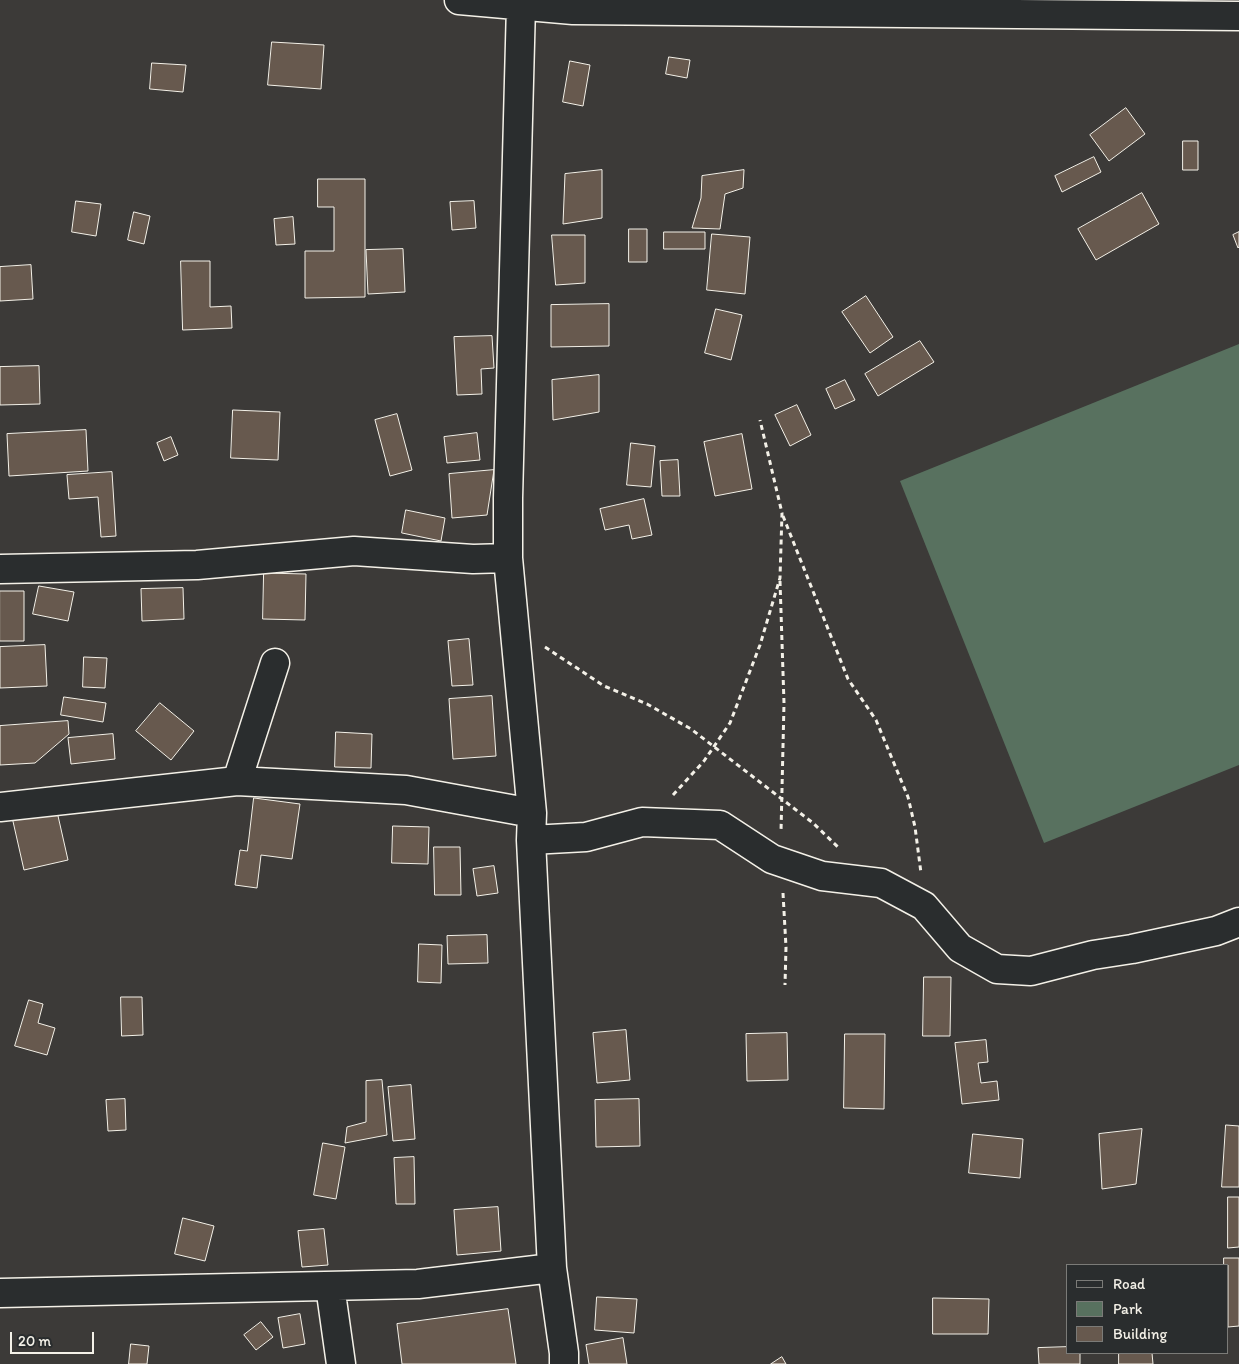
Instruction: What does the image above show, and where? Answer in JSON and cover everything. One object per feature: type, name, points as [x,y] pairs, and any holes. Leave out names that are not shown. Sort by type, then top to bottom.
[{"type":"street","points":[[459,0],[573,10],[1157,8],[1239,16]]},
{"type":"street","points":[[521,6],[508,558],[532,814],[531,840],[552,1268],[564,1364]]},
{"type":"street","points":[[0,570],[197,565],[354,551],[473,559],[508,558]]},
{"type":"street","points":[[237,781],[275,663]]},
{"type":"street","points":[[0,808],[237,781],[406,790],[532,814]]},
{"type":"street","points":[[531,840],[586,837],[642,822],[720,825],[776,861],[822,876],[881,883],[924,906],[960,948],[997,969],[1031,971],[1093,955],[1132,949],[1216,931],[1239,922]]},
{"type":"street","points":[[0,1293],[418,1284],[552,1268]]},
{"type":"street","points":[[330,1286],[341,1364]]},
{"type":"path","points":[[760,420],[782,513],[848,679],[876,720],[908,797],[915,827],[923,883],[924,906]]},
{"type":"path","points":[[782,513],[780,578],[784,703],[782,826],[776,861],[783,895],[786,947],[785,984]]},
{"type":"path","points":[[642,822],[678,792],[730,723],[760,645],[780,578]]},
{"type":"path","points":[[515,628],[569,661],[604,686],[646,704],[692,728],[813,823],[845,853]]},
{"type":"green space","points":[[1239,344],[1239,765],[1044,843],[900,481]]},
{"type":"building","points":[[272,42],[324,45],[321,89],[268,85]]},
{"type":"building","points":[[669,57],[690,60],[687,78],[666,74]]},
{"type":"building","points":[[570,61],[590,65],[583,106],[563,102]]},
{"type":"building","points":[[152,63],[186,65],[183,92],[150,89]]},
{"type":"building","points":[[1126,108],[1145,134],[1109,161],[1090,135]]},
{"type":"building","points":[[1183,141],[1198,141],[1198,170],[1183,170]]},
{"type":"building","points":[[1094,157],[1101,172],[1062,192],[1055,176]]},
{"type":"building","points":[[602,170],[602,218],[563,224],[565,174]]},
{"type":"building","points":[[744,170],[743,188],[725,194],[720,229],[692,228],[701,198],[702,176]]},
{"type":"building","points":[[318,179],[365,179],[365,297],[305,298],[305,251],[334,251],[334,207],[318,207]]},
{"type":"building","points":[[1142,193],[1159,224],[1096,260],[1078,229]]},
{"type":"building","points":[[76,201],[101,204],[96,236],[72,232]]},
{"type":"building","points":[[474,201],[476,228],[452,230],[450,202]]},
{"type":"building","points":[[134,212],[150,216],[144,244],[128,240]]},
{"type":"building","points":[[293,217],[295,244],[276,245],[274,219]]},
{"type":"building","points":[[629,229],[647,229],[647,262],[629,262]]},
{"type":"building","points":[[664,232],[705,232],[705,249],[664,249]]},
{"type":"building","points":[[1239,232],[1239,247],[1238,248],[1233,235]]},
{"type":"building","points":[[712,234],[750,237],[745,294],[707,290]]},
{"type":"building","points":[[552,235],[585,235],[585,283],[556,285]]},
{"type":"building","points":[[403,249],[405,292],[368,294],[366,250]]},
{"type":"building","points":[[181,261],[210,261],[210,307],[231,306],[232,328],[183,330]]},
{"type":"building","points":[[31,265],[33,299],[0,301],[0,267]]},
{"type":"building","points":[[866,296],[893,337],[870,353],[842,312]]},
{"type":"building","points":[[609,304],[609,346],[551,347],[551,305]]},
{"type":"building","points":[[716,309],[742,315],[731,360],[705,353]]},
{"type":"building","points":[[492,336],[494,368],[481,369],[482,394],[457,395],[454,337]]},
{"type":"building","points":[[920,341],[934,362],[878,396],[865,374]]},
{"type":"building","points":[[39,366],[40,404],[0,405],[0,367]]},
{"type":"building","points":[[599,375],[599,412],[553,420],[552,380]]},
{"type":"building","points":[[845,380],[855,400],[835,409],[826,389]]},
{"type":"building","points":[[797,405],[811,435],[790,446],[775,415]]},
{"type":"building","points":[[233,410],[280,412],[278,460],[231,458]]},
{"type":"building","points":[[397,414],[412,470],[390,476],[375,420]]},
{"type":"building","points":[[86,430],[88,471],[9,476],[7,434]]},
{"type":"building","points":[[477,433],[480,460],[447,463],[444,437]]},
{"type":"building","points":[[742,434],[752,489],[715,496],[704,442]]},
{"type":"building","points":[[171,437],[178,455],[164,461],[157,443]]},
{"type":"building","points":[[631,443],[655,446],[651,487],[627,485]]},
{"type":"building","points":[[678,460],[680,496],[662,496],[660,461]]},
{"type":"building","points":[[494,470],[487,515],[452,518],[449,474]]},
{"type":"building","points":[[112,472],[116,536],[101,537],[98,497],[69,499],[67,475]]},
{"type":"building","points":[[644,499],[652,535],[632,539],[629,525],[605,530],[600,509]]},
{"type":"building","points":[[406,510],[445,518],[441,541],[402,533]]},
{"type":"building","points":[[264,573],[306,574],[305,620],[263,619]]},
{"type":"building","points":[[39,586],[74,592],[68,621],[33,614]]},
{"type":"building","points":[[183,588],[184,619],[142,621],[141,589]]},
{"type":"building","points":[[0,591],[24,591],[24,641],[0,641]]},
{"type":"building","points":[[469,639],[473,685],[452,686],[448,641]]},
{"type":"building","points":[[45,645],[47,686],[0,688],[0,647]]},
{"type":"building","points":[[84,657],[107,658],[105,688],[83,687]]},
{"type":"building","points":[[492,696],[496,756],[453,759],[449,699]]},
{"type":"building","points":[[64,697],[106,703],[103,722],[61,715]]},
{"type":"building","points":[[160,703],[194,731],[171,760],[136,731]]},
{"type":"building","points":[[68,721],[69,734],[35,763],[0,765],[0,726]]},
{"type":"building","points":[[336,732],[372,734],[371,768],[335,767]]},
{"type":"building","points":[[113,734],[115,759],[71,764],[68,738]]},
{"type":"building","points":[[254,798],[300,804],[292,859],[261,855],[257,888],[235,885],[240,850],[247,851]]},
{"type":"building","points":[[56,807],[68,860],[24,870],[12,817]]},
{"type":"building","points":[[393,826],[429,827],[428,864],[392,863]]},
{"type":"building","points":[[434,847],[460,847],[461,895],[435,895]]},
{"type":"building","points":[[494,866],[498,893],[477,896],[473,869]]},
{"type":"building","points":[[487,935],[488,963],[448,964],[447,936]]},
{"type":"building","points":[[419,944],[442,945],[441,983],[418,982]]},
{"type":"building","points":[[924,977],[951,977],[950,1036],[923,1036]]},
{"type":"building","points":[[121,997],[142,997],[143,1035],[122,1036]]},
{"type":"building","points":[[29,1000],[43,1004],[38,1023],[55,1028],[47,1055],[15,1046]]},
{"type":"building","points":[[626,1030],[630,1080],[597,1083],[593,1033]]},
{"type":"building","points":[[787,1033],[788,1080],[747,1081],[746,1034]]},
{"type":"building","points":[[845,1034],[885,1034],[884,1109],[844,1108]]},
{"type":"building","points":[[986,1040],[988,1062],[978,1063],[981,1083],[997,1081],[999,1100],[962,1104],[955,1043]]},
{"type":"building","points":[[382,1080],[387,1135],[345,1143],[347,1127],[366,1122],[366,1081]]},
{"type":"building","points":[[411,1085],[415,1139],[393,1141],[388,1087]]},
{"type":"building","points":[[125,1099],[126,1130],[108,1131],[106,1100]]},
{"type":"building","points":[[639,1099],[640,1146],[596,1147],[595,1100]]},
{"type":"building","points":[[1226,1125],[1239,1126],[1239,1187],[1222,1187]]},
{"type":"building","points":[[1142,1129],[1136,1184],[1102,1189],[1099,1134]]},
{"type":"building","points":[[973,1134],[1023,1139],[1020,1178],[969,1173]]},
{"type":"building","points":[[323,1143],[345,1147],[336,1199],[314,1195]]},
{"type":"building","points":[[414,1157],[415,1204],[396,1204],[394,1158]]},
{"type":"building","points":[[1228,1197],[1239,1197],[1239,1247],[1228,1248]]},
{"type":"building","points":[[498,1207],[501,1251],[457,1255],[454,1210]]},
{"type":"building","points":[[183,1218],[214,1226],[205,1261],[175,1254]]},
{"type":"building","points":[[324,1229],[328,1265],[302,1267],[298,1231]]},
{"type":"building","points":[[1224,1258],[1239,1258],[1239,1326],[1229,1327],[1229,1264],[1224,1264]]},
{"type":"building","points":[[597,1297],[637,1299],[634,1333],[595,1330]]},
{"type":"building","points":[[933,1298],[989,1299],[988,1334],[933,1334]]},
{"type":"building","points":[[508,1309],[516,1364],[402,1364],[397,1324]]},
{"type":"building","points":[[300,1314],[305,1344],[283,1348],[278,1318]]},
{"type":"building","points":[[261,1322],[273,1337],[256,1350],[244,1335]]},
{"type":"building","points":[[623,1338],[627,1364],[589,1364],[586,1345]]},
{"type":"building","points":[[131,1344],[149,1346],[147,1364],[129,1364]]},
{"type":"building","points":[[1066,1347],[1066,1354],[1080,1354],[1080,1364],[1039,1364],[1038,1348]]},
{"type":"building","points":[[1119,1354],[1152,1354],[1153,1364],[1119,1364]]},
{"type":"building","points":[[782,1357],[786,1364],[771,1364]]}]
